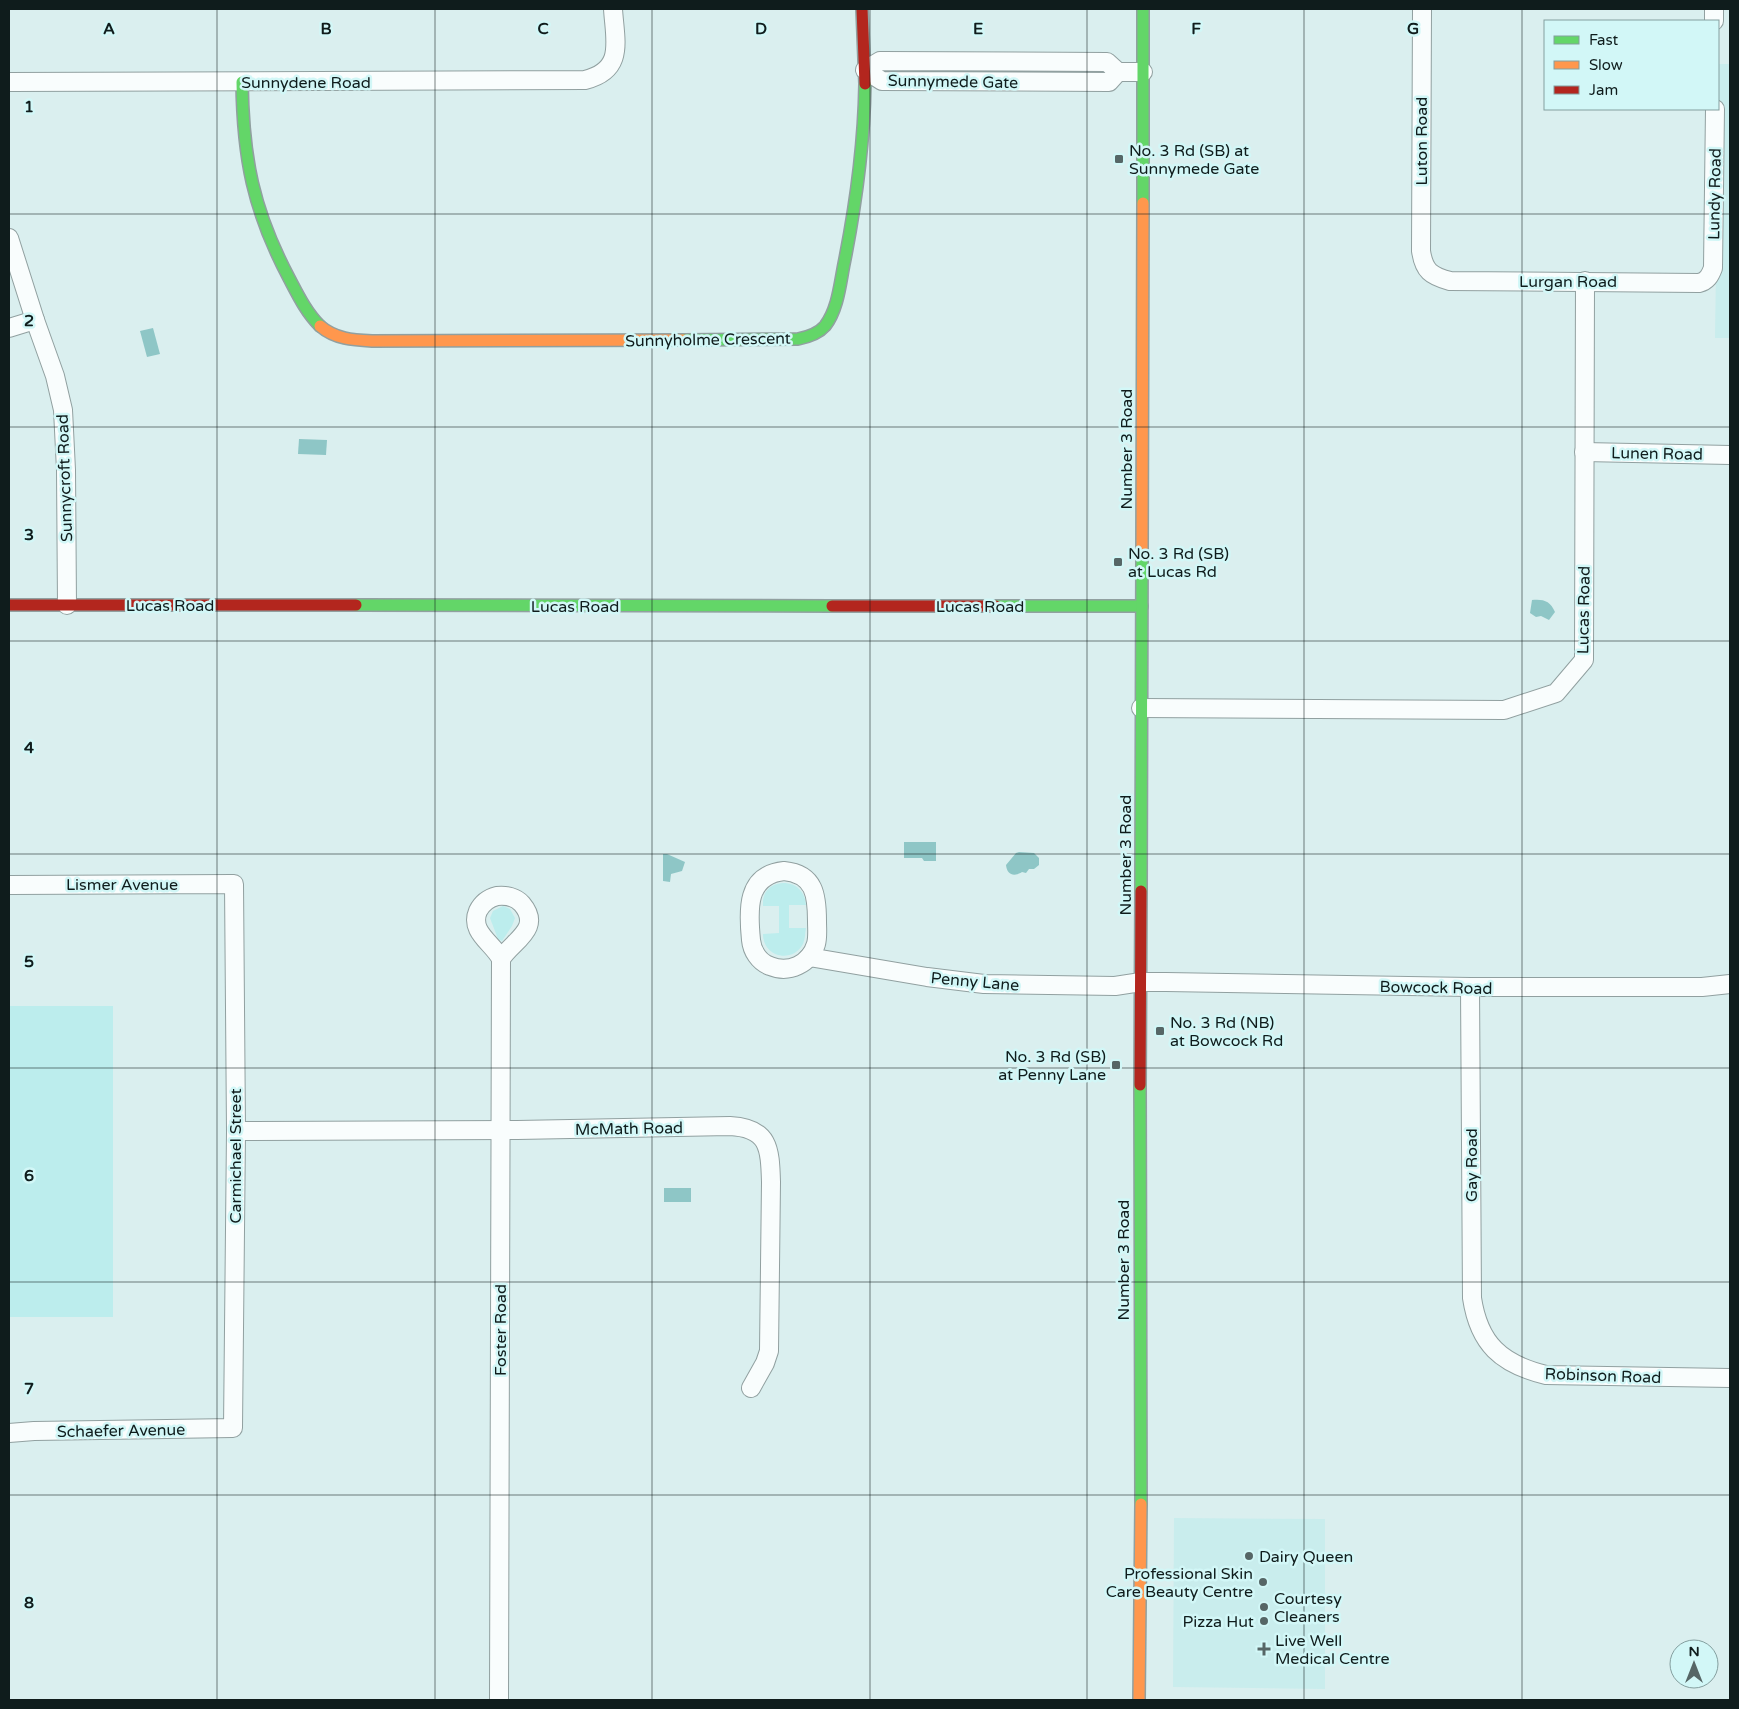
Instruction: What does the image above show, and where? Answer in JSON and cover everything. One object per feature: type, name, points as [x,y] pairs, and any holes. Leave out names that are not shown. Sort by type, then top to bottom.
[{"type":"street","name":"Sunnydene Road","points":[[9,82],[568,82],[606,80],[609,67],[615,56],[613,9]]},
{"type":"street","name":"Sunnyholme Crescent","points":[[242,82],[243,128],[247,160],[261,218],[282,264],[305,307],[325,336],[372,341],[784,340],[802,338],[820,331],[831,316],[848,249],[860,162],[865,106],[862,9]]},
{"type":"street","name":"Number 3 Road","points":[[1139,1700],[1143,9]]},
{"type":"street","name":"Luton Road","points":[[1422,9],[1421,251],[1422,262],[1428,271]]},
{"type":"street","name":"Sunnymede Gate","points":[[865,70],[882,81],[1109,82],[1118,72],[1143,72]]},
{"type":"street","name":"Lundy Road","points":[[1708,277],[1713,268],[1714,110]]},
{"type":"street","name":"Sunnycroft Road","points":[[9,238],[55,376],[64,421],[67,605]]},
{"type":"street","name":"Lurgan Road","points":[[1428,271],[1436,278],[1450,281],[1699,283],[1708,277]]},
{"type":"street","name":"Lucas Road","points":[[1141,708],[1504,710],[1556,692],[1584,660],[1585,281]]},
{"type":"street","points":[[9,328],[35,320]]},
{"type":"street","name":"Lunen Road","points":[[1584,452],[1730,455]]},
{"type":"street","name":"Lucas Road","points":[[9,605],[1142,606]]},
{"type":"street","points":[[784,871],[796,873],[806,880],[813,889],[817,901],[817,939],[810,957],[795,967],[777,968],[765,964],[754,951],[750,939],[751,895],[756,884],[772,873],[784,871]]},
{"type":"street","name":"Lismer Avenue","points":[[9,884],[234,884]]},
{"type":"street","name":"Carmichael Street","points":[[233,1428],[236,1131],[234,884]]},
{"type":"street","name":"Penny Lane","points":[[810,957],[927,977],[984,984],[1115,986],[1141,982]]},
{"type":"street","name":"Foster Road","points":[[499,1700],[501,959]]},
{"type":"street","name":"Bowcock Road","points":[[1141,982],[1470,987],[1702,987],[1730,984]]},
{"type":"street","name":"Gay Road","points":[[1470,987],[1472,1298],[1479,1328],[1487,1340]]},
{"type":"street","name":"McMath Road","points":[[236,1131],[500,1130],[730,1126],[747,1128],[760,1135],[766,1143],[771,1161],[769,1351],[765,1363],[751,1388]]},
{"type":"street","name":"Robinson Road","points":[[1487,1340],[1497,1352],[1510,1362],[1526,1370],[1546,1375],[1730,1378]]},
{"type":"street","name":"Schaefer Avenue","points":[[9,1433],[233,1428]]},
{"type":"shaded area","points":[[1719,64],[1730,64],[1730,338],[1715,338]]},
{"type":"shaded area","points":[[153,328],[160,354],[147,357],[140,331]]},
{"type":"shaded area","points":[[299,439],[327,440],[326,455],[298,454]]},
{"type":"shaded area","points":[[1532,600],[1543,600],[1551,605],[1555,612],[1549,620],[1541,616],[1536,617],[1530,613]]},
{"type":"shaded area","points":[[904,842],[936,842],[936,861],[924,861],[922,858],[904,858]]},
{"type":"shaded area","points":[[1019,852],[1034,853],[1039,858],[1039,865],[1034,869],[1029,869],[1026,873],[1022,872],[1014,875],[1009,873],[1006,865]]},
{"type":"shaded area","points":[[663,854],[685,862],[682,871],[671,874],[670,882],[663,881]]},
{"type":"shaded area","points":[[788,883],[799,889],[804,896],[806,905],[789,905],[789,928],[806,928],[803,944],[798,950],[786,956],[773,953],[764,942],[763,934],[779,933],[779,906],[763,906],[763,901],[765,893],[771,887]]},
{"type":"shaded area","points":[[503,906],[510,909],[515,918],[502,941],[498,939],[490,918],[493,911]]},
{"type":"shaded area","points":[[9,1006],[113,1006],[113,1317],[9,1317]]},
{"type":"shaded area","points":[[664,1188],[691,1188],[691,1202],[664,1202]]},
{"type":"shaded area","points":[[1174,1518],[1325,1519],[1325,1689],[1173,1687]]},
{"type":"traffic: fast","points":[[1143,9],[1143,203]]},
{"type":"traffic: fast","points":[[242,82],[248,159],[252,183],[259,206],[289,278],[306,309],[320,326]]},
{"type":"traffic: fast","points":[[684,340],[798,339],[813,335],[825,326],[833,312],[838,296],[852,219],[859,174],[865,84]]},
{"type":"traffic: fast","points":[[1141,891],[1142,553]]},
{"type":"traffic: fast","points":[[356,605],[832,606]]},
{"type":"traffic: fast","points":[[996,606],[1142,606]]},
{"type":"traffic: fast","points":[[1140,1085],[1141,1504]]},
{"type":"traffic: slow","points":[[1142,553],[1143,203]]},
{"type":"traffic: slow","points":[[320,326],[338,336],[372,341],[684,340]]},
{"type":"traffic: slow","points":[[1139,1700],[1141,1504]]},
{"type":"traffic: jam","points":[[862,9],[865,84]]},
{"type":"traffic: jam","points":[[9,605],[356,605]]},
{"type":"traffic: jam","points":[[832,606],[996,606]]},
{"type":"traffic: jam","points":[[1140,1085],[1141,891]]},
{"type":"place","name":"No. 3 Rd (SB) at Sunnymede Gate","points":[[1119,159]]},
{"type":"place","name":"No. 3 Rd (SB) at Lucas Rd","points":[[1118,562]]},
{"type":"place","name":"No. 3 Rd (NB) at Bowcock Rd","points":[[1160,1031]]},
{"type":"place","name":"No. 3 Rd (SB) at Penny Lane","points":[[1116,1065]]},
{"type":"place","name":"Dairy Queen","points":[[1249,1556]]},
{"type":"place","name":"Professional Skin Care Beauty Centre","points":[[1263,1582]]},
{"type":"place","name":"Courtesy Cleaners","points":[[1264,1607]]},
{"type":"place","name":"Pizza Hut","points":[[1264,1621]]},
{"type":"place","name":"Live Well Medical Centre","points":[[1264,1649]]}]
